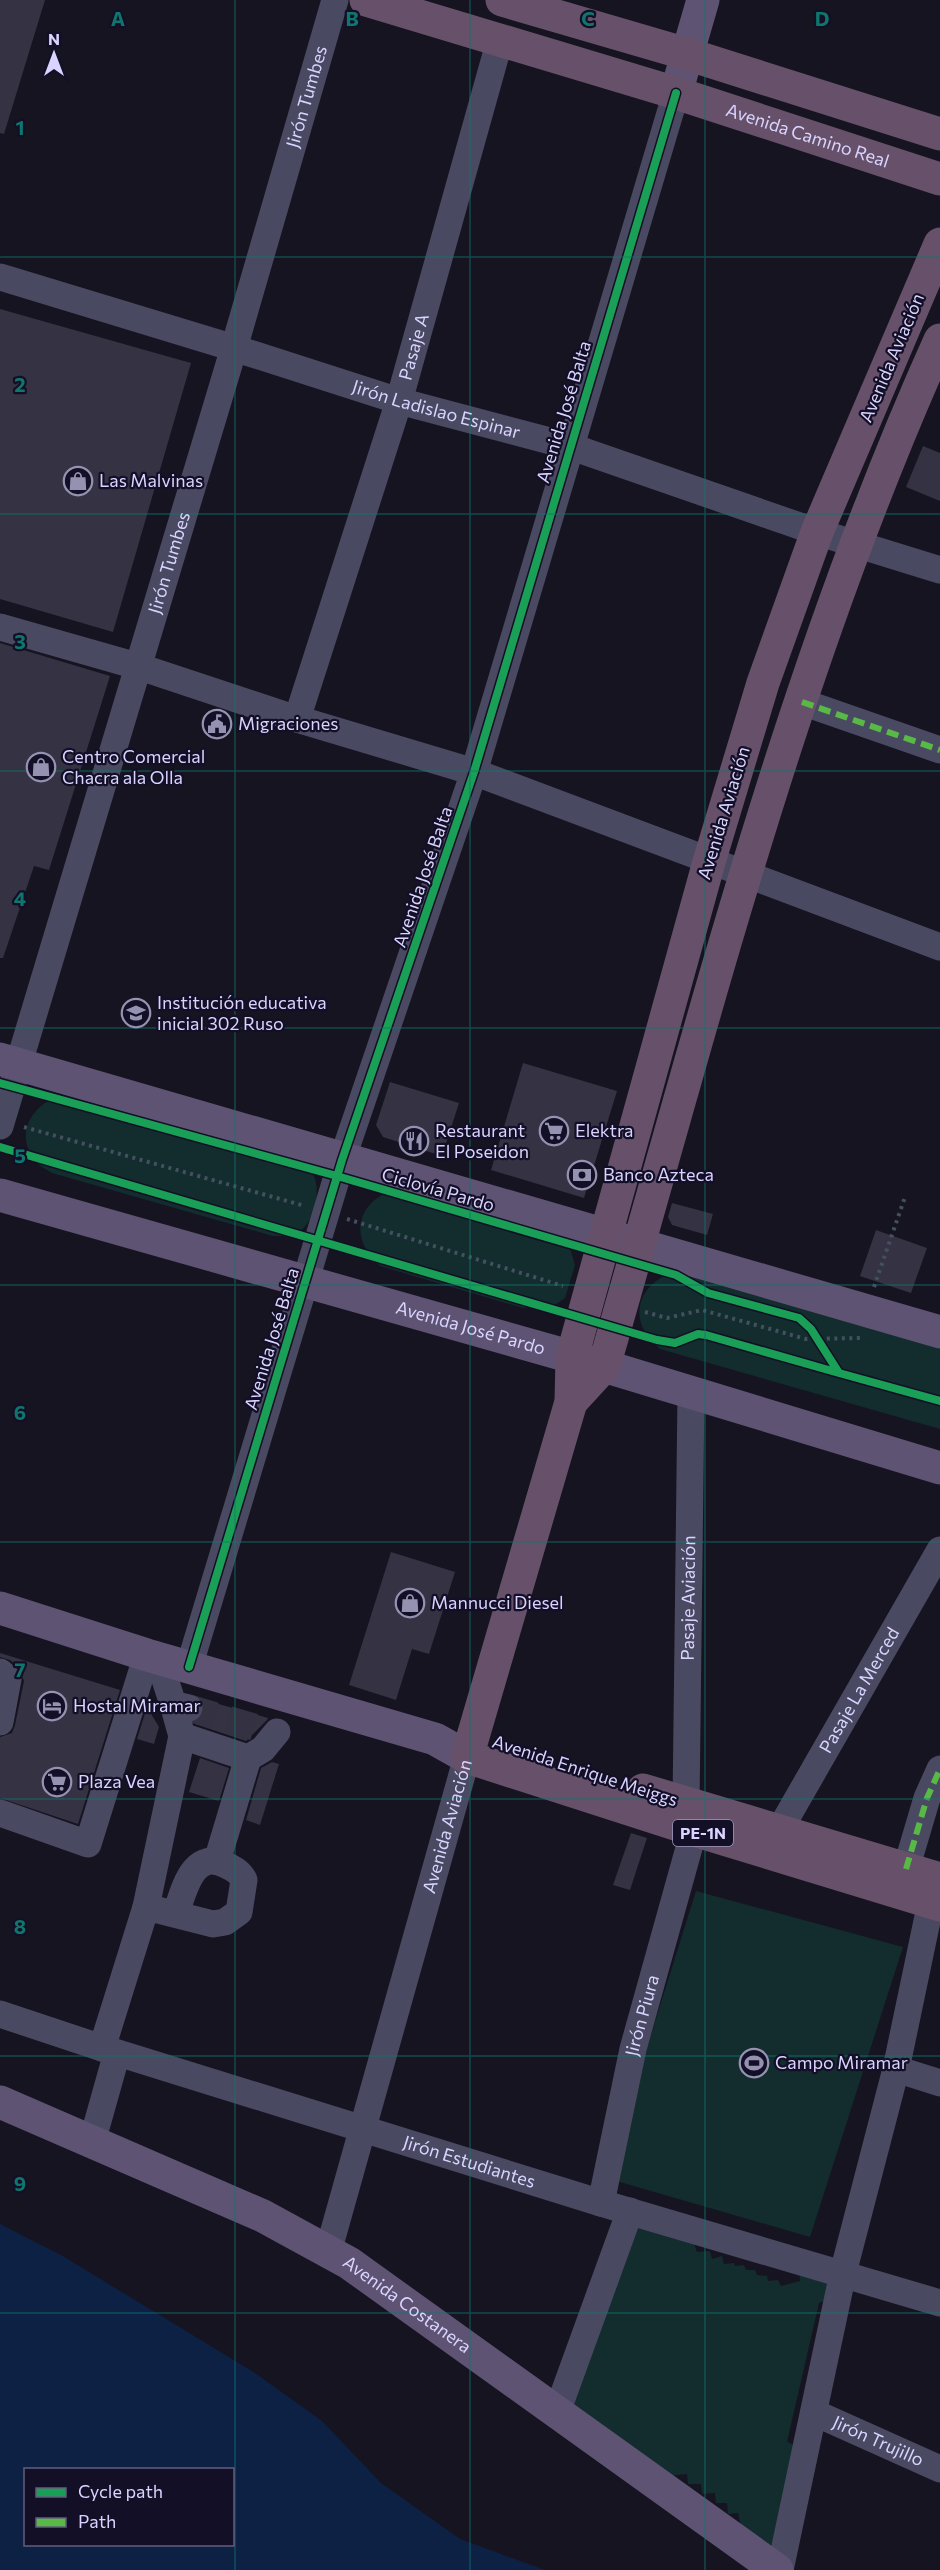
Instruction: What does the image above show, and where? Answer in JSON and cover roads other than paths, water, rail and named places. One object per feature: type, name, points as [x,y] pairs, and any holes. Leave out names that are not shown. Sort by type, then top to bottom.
[{"type":"highway","name":"Avenida Camino Real","points":[[366,0],[676,93],[940,179]]},
{"type":"highway","points":[[502,0],[687,54],[940,134]]},
{"type":"highway","name":"Avenida Aviación","points":[[470,1746],[571,1402],[572,1357],[709,862],[763,683],[817,532],[940,244]]},
{"type":"highway","name":"Avenida Aviación","points":[[571,1402],[604,1366],[747,874],[802,702],[856,544],[933,373],[940,340]]},
{"type":"highway","name":"Avenida Enrique Meiggs","points":[[470,1746],[937,1895]]},
{"type":"highway","name":"Avenida Enrique Meiggs","points":[[690,1817],[779,1831],[906,1869],[937,1895]]},
{"type":"main road","name":"Avenida José Balta","points":[[676,93],[703,0]]},
{"type":"main road","points":[[9,1062],[639,1246],[868,1324],[939,1328]]},
{"type":"main road","name":"Avenida José Pardo","points":[[0,1195],[604,1366],[940,1468]]},
{"type":"main road","name":"Avenida Enrique Meiggs","points":[[0,1608],[311,1704],[435,1739],[470,1746]]},
{"type":"main road","name":"Avenida Costanera","points":[[0,2102],[262,2216],[349,2263],[778,2570]]},
{"type":"street","name":"Jirón Tumbes","points":[[1,1124],[9,1062],[137,666],[234,348],[335,0]]},
{"type":"street","name":"Pasaje A","points":[[297,719],[399,401],[500,40]]},
{"type":"street","name":"Avenida José Balta","points":[[0,1813],[88,1845],[164,1660],[305,1280],[342,1160],[474,772],[569,446],[676,93]]},
{"type":"street","name":"Jirón Ladislao Espinar","points":[[0,277],[399,401],[569,446],[817,532],[940,570]]},
{"type":"street","points":[[0,627],[137,666],[297,719],[474,772],[940,947]]},
{"type":"street","points":[[802,702],[940,750]]},
{"type":"street","name":"Pasaje Aviación","points":[[690,1817],[691,1394]]},
{"type":"street","name":"Pasaje La Merced","points":[[779,1831],[940,1550]]},
{"type":"street","points":[[92,2142],[109,2051],[146,1907],[182,1736],[181,1706],[164,1660]]},
{"type":"street","points":[[0,1672],[8,1679],[0,1722]]},
{"type":"street","points":[[217,1861],[248,1758],[263,1749],[271,1731],[311,1704]]},
{"type":"street","points":[[182,1736],[248,1758]]},
{"type":"street","name":"Avenida Aviación","points":[[328,2252],[470,1746]]},
{"type":"street","points":[[906,1869],[927,1798],[940,1769]]},
{"type":"street","name":"Jirón Piura","points":[[601,2203],[633,2049],[690,1817]]},
{"type":"street","points":[[146,1907],[213,1924],[225,1922],[239,1912],[244,1880],[238,1871],[217,1861],[203,1863],[192,1871],[176,1913]]},
{"type":"street","points":[[778,2570],[815,2413],[843,2273],[896,2069],[937,1895]]},
{"type":"street","name":"Jirón Estudiantes","points":[[0,2014],[109,2051],[601,2203],[940,2303]]},
{"type":"street","points":[[896,2069],[940,2083]]},
{"type":"street","points":[[557,2412],[630,2211]]},
{"type":"street","name":"Jirón Trujillo","points":[[815,2413],[940,2469]]},
{"type":"water","points":[[0,2224],[61,2255],[255,2373],[322,2421],[381,2483],[460,2539],[545,2570],[0,2570]]},
{"type":"tunnel","points":[[189,1708],[264,1730]]},
{"type":"place","name":"Las Malvinas","points":[[78,481]]},
{"type":"place","name":"Migraciones","points":[[217,724]]},
{"type":"place","name":"Centro Comercial Chacra ala Olla","points":[[41,767]]},
{"type":"place","name":"Institución educativa inicial 302 Ruso","points":[[136,1013]]},
{"type":"place","name":"Elektra","points":[[554,1131]]},
{"type":"place","name":"Restaurant El Poseidon","points":[[414,1141]]},
{"type":"place","name":"Banco Azteca","points":[[582,1175]]},
{"type":"place","name":"Mannucci Diesel","points":[[410,1603]]},
{"type":"place","name":"Hostal Miramar","points":[[52,1706]]},
{"type":"place","name":"Plaza Vea","points":[[57,1782]]},
{"type":"place","name":"Campo Miramar","points":[[754,2063]]}]
